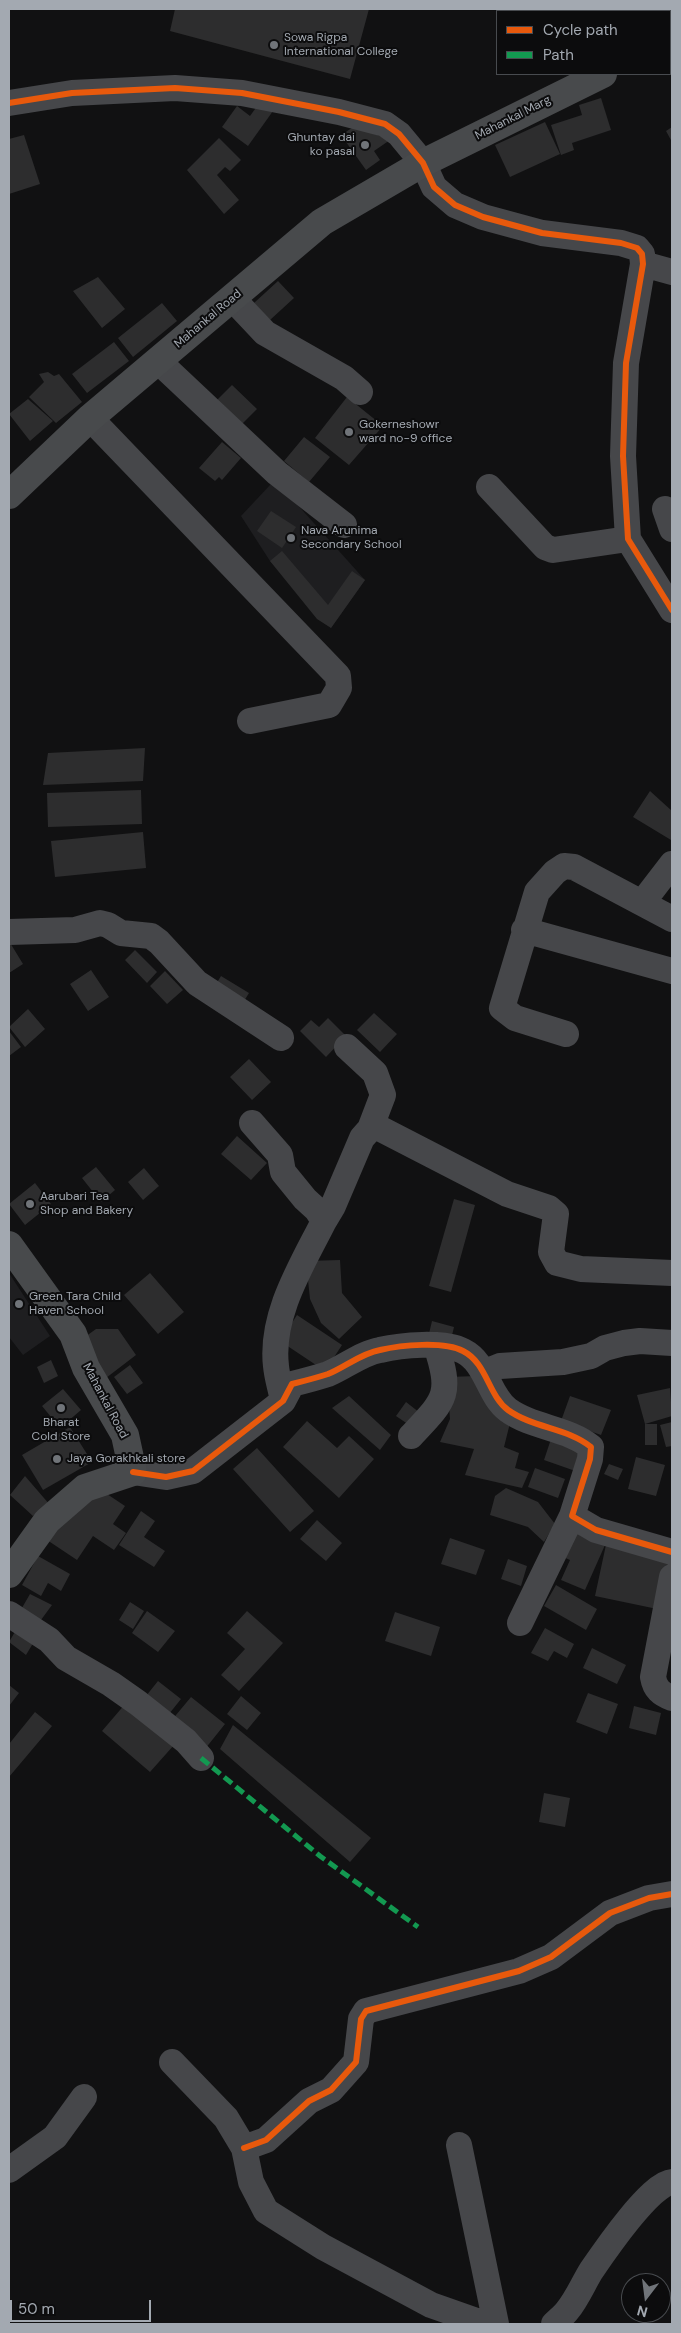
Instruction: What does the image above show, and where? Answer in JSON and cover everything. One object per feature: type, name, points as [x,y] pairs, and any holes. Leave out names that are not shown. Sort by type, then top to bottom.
[{"type":"main road","name":"Mahankal Marg","points":[[423,164],[601,75]]},
{"type":"main road","name":"Mahankal Road","points":[[9,495],[90,418],[322,222],[423,164]]},
{"type":"main road","name":"Mahankal Road","points":[[9,1244],[73,1334],[86,1368],[125,1435],[133,1472]]},
{"type":"main road","points":[[11,1566],[46,1521],[85,1488],[133,1472]]},
{"type":"street","points":[[9,103],[72,93],[175,88],[242,93],[339,112],[385,124],[399,134],[423,164],[434,187],[455,205],[484,217],[542,232],[637,248],[642,254],[644,264],[626,363],[623,456],[628,539],[672,610]]},
{"type":"street","points":[[644,264],[672,272]]},
{"type":"street","points":[[232,298],[265,333],[344,378],[360,392]]},
{"type":"street","points":[[158,361],[277,473],[344,526]]},
{"type":"street","points":[[90,418],[338,676],[339,688],[329,705],[250,721]]},
{"type":"street","points":[[489,488],[545,547],[553,550],[628,539]]},
{"type":"street","points":[[642,903],[672,864]]},
{"type":"street","points":[[566,1034],[514,1018],[502,1008],[537,892],[555,872],[564,866],[574,867],[672,919]]},
{"type":"street","points":[[9,932],[75,930],[100,923],[108,925],[121,933],[151,936],[159,942],[197,983],[281,1038]]},
{"type":"street","points":[[524,930],[672,971]]},
{"type":"street","points":[[283,1401],[276,1359],[276,1344],[286,1298],[333,1206],[362,1138],[370,1129],[383,1095],[375,1073],[348,1047]]},
{"type":"street","points":[[252,1123],[280,1155],[283,1172],[305,1199],[317,1210],[324,1221]]},
{"type":"street","points":[[370,1129],[379,1128],[507,1194],[549,1208],[556,1214],[551,1252],[557,1262],[581,1269],[672,1272]]},
{"type":"street","points":[[485,1372],[500,1366],[563,1362],[591,1356],[605,1348],[624,1343],[640,1341],[672,1343]]},
{"type":"street","points":[[411,1436],[432,1414],[445,1393],[444,1371],[436,1345]]},
{"type":"street","points":[[133,1472],[166,1478],[193,1471],[283,1401],[292,1384],[328,1374],[379,1350],[436,1345],[463,1351],[485,1372],[492,1392],[508,1410],[530,1421],[582,1440],[591,1448],[590,1459],[572,1516],[520,1624]]},
{"type":"street","points":[[572,1516],[596,1530],[672,1552]]},
{"type":"street","points":[[672,1577],[653,1677],[657,1689],[664,1695],[672,1698]]},
{"type":"street","points":[[9,1614],[49,1640],[66,1658],[111,1684],[138,1703],[186,1741],[201,1758]]},
{"type":"street","points":[[244,2148],[266,2140],[309,2101],[332,2090],[356,2062],[361,2019],[366,2011],[519,1971],[551,1957],[610,1912],[648,1898],[672,1894]]},
{"type":"street","points":[[172,2062],[226,2118],[244,2148],[251,2182],[266,2211],[323,2247],[431,2306],[485,2324]]},
{"type":"street","points":[[9,2170],[55,2138],[84,2097]]},
{"type":"street","points":[[459,2145],[496,2324]]},
{"type":"street","points":[[554,2324],[568,2311],[591,2272],[625,2224],[666,2182],[672,2182]]},
{"type":"shaded area","name":"Nava Arunima Secondary School","points":[[271,484],[295,502],[365,580],[331,628],[270,561],[241,516]]},
{"type":"shaded area","name":"Green Tara Child Haven School","points":[[9,1273],[50,1336],[23,1355],[9,1337]]},
{"type":"building","points":[[175,9],[369,9],[350,79],[170,31]]},
{"type":"building","points":[[601,98],[611,130],[572,143],[574,150],[561,155],[551,125],[582,115],[579,105]]},
{"type":"building","points":[[260,102],[273,111],[248,146],[222,127],[237,106],[250,116]]},
{"type":"building","points":[[545,122],[560,154],[510,177],[495,145]]},
{"type":"building","name":"Ghuntay dai ko pasal","points":[[355,126],[390,140],[374,151],[380,160],[366,170],[341,135]]},
{"type":"building","points":[[672,127],[672,142],[666,131]]},
{"type":"building","points":[[24,135],[40,184],[9,194],[9,139]]},
{"type":"building","points":[[219,138],[241,160],[230,171],[225,167],[217,175],[239,200],[224,214],[187,170]]},
{"type":"building","points":[[98,277],[125,309],[102,328],[73,291]]},
{"type":"building","points":[[278,281],[294,298],[270,320],[254,303]]},
{"type":"building","points":[[162,303],[177,321],[133,357],[118,338]]},
{"type":"building","points":[[114,342],[129,361],[87,393],[72,374]]},
{"type":"building","points":[[48,372],[54,376],[59,374],[82,402],[56,423],[29,397],[44,382],[39,374]]},
{"type":"building","points":[[232,385],[257,409],[237,429],[212,405]]},
{"type":"building","name":"Gokerneshowr ward no-9 office","points":[[347,397],[383,426],[349,465],[315,438]]},
{"type":"building","points":[[28,399],[53,421],[30,441],[9,414]]},
{"type":"building","points":[[304,437],[330,457],[309,482],[284,461]]},
{"type":"building","points":[[222,442],[241,458],[222,480],[219,477],[215,481],[199,468]]},
{"type":"building","points":[[271,511],[296,527],[282,548],[257,531]]},
{"type":"building","points":[[282,551],[328,605],[352,571],[365,580],[331,628],[317,619],[270,561]]},
{"type":"building","points":[[145,748],[143,781],[43,785],[48,753]]},
{"type":"building","points":[[141,790],[142,824],[48,827],[47,793]]},
{"type":"building","points":[[650,791],[672,811],[671,840],[633,817]]},
{"type":"building","points":[[143,832],[146,868],[55,877],[51,841]]},
{"type":"building","points":[[9,941],[23,964],[9,973]]},
{"type":"building","points":[[135,950],[157,972],[147,983],[125,960]]},
{"type":"building","points":[[91,970],[109,997],[88,1011],[70,984]]},
{"type":"building","points":[[165,971],[183,990],[167,1004],[150,986]]},
{"type":"building","points":[[221,976],[249,993],[241,1006],[213,989]]},
{"type":"building","points":[[28,1009],[45,1029],[25,1047],[9,1027]]},
{"type":"building","points":[[374,1013],[397,1034],[380,1052],[357,1030]]},
{"type":"building","points":[[328,1018],[346,1036],[326,1057],[300,1031],[311,1020],[319,1027]]},
{"type":"building","points":[[9,1031],[21,1047],[9,1056]]},
{"type":"building","points":[[249,1059],[271,1082],[252,1100],[230,1077]]},
{"type":"building","points":[[237,1136],[267,1163],[251,1180],[221,1154]]},
{"type":"building","points":[[96,1167],[115,1190],[101,1202],[82,1178]]},
{"type":"building","points":[[144,1168],[159,1186],[143,1200],[128,1182]]},
{"type":"building","name":"Aarubari Tea Shop and Bakery","points":[[35,1183],[51,1204],[25,1225],[9,1204]]},
{"type":"building","points":[[454,1199],[475,1205],[451,1292],[429,1286]]},
{"type":"building","points":[[340,1260],[342,1293],[362,1317],[339,1339],[321,1323],[310,1299],[306,1261]]},
{"type":"building","points":[[150,1273],[184,1312],[158,1334],[124,1295]]},
{"type":"building","points":[[297,1315],[342,1345],[325,1371],[280,1341]]},
{"type":"building","points":[[432,1321],[454,1327],[449,1348],[427,1342]]},
{"type":"building","points":[[96,1329],[118,1329],[136,1355],[106,1378],[78,1342]]},
{"type":"building","points":[[51,1360],[58,1376],[44,1383],[37,1367]]},
{"type":"building","points":[[130,1365],[143,1383],[127,1394],[114,1377]]},
{"type":"building","points":[[478,1376],[512,1415],[504,1447],[519,1453],[515,1468],[529,1472],[522,1488],[465,1475],[474,1449],[440,1442],[450,1419],[447,1377]]},
{"type":"building","points":[[670,1388],[672,1416],[645,1424],[637,1395]]},
{"type":"building","name":"Bharat Cold Store","points":[[63,1389],[81,1410],[60,1428],[42,1406]]},
{"type":"building","points":[[349,1396],[391,1435],[380,1450],[332,1408]]},
{"type":"building","points":[[570,1396],[611,1410],[601,1435],[561,1421]]},
{"type":"building","points":[[406,1402],[424,1416],[415,1429],[396,1416]]},
{"type":"building","points":[[307,1421],[337,1448],[349,1436],[374,1459],[339,1498],[283,1447]]},
{"type":"building","points":[[672,1422],[672,1446],[666,1447],[660,1425]]},
{"type":"building","points":[[645,1424],[657,1424],[657,1445],[645,1445]]},
{"type":"building","name":"Jaya Gorakhkali store","points":[[70,1427],[92,1462],[43,1490],[22,1455]]},
{"type":"building","points":[[552,1436],[589,1448],[581,1473],[544,1460]]},
{"type":"building","points":[[257,1448],[314,1511],[290,1532],[233,1469]]},
{"type":"building","points":[[636,1457],[665,1465],[656,1496],[628,1489]]},
{"type":"building","points":[[609,1464],[623,1469],[618,1480],[604,1474]]},
{"type":"building","points":[[535,1468],[565,1479],[558,1498],[528,1487]]},
{"type":"building","points":[[25,1476],[50,1505],[33,1516],[10,1495]]},
{"type":"building","points":[[95,1486],[125,1506],[113,1524],[126,1533],[114,1550],[93,1536],[77,1560],[47,1540]]},
{"type":"building","points":[[506,1488],[538,1502],[555,1524],[544,1542],[528,1527],[490,1515],[495,1496]]},
{"type":"building","points":[[141,1511],[155,1521],[144,1537],[165,1551],[154,1567],[119,1545]]},
{"type":"building","points":[[317,1520],[342,1543],[326,1561],[300,1539]]},
{"type":"building","points":[[569,1528],[605,1545],[585,1590],[561,1580],[570,1560],[556,1554]]},
{"type":"building","points":[[450,1538],[485,1550],[476,1575],[441,1564]]},
{"type":"building","points":[[607,1540],[672,1554],[662,1610],[595,1596]]},
{"type":"building","points":[[38,1556],[70,1574],[61,1591],[48,1583],[41,1596],[22,1585]]},
{"type":"building","points":[[508,1559],[527,1566],[521,1586],[501,1579]]},
{"type":"building","points":[[556,1585],[597,1609],[586,1630],[544,1606]]},
{"type":"building","points":[[30,1594],[52,1605],[38,1624],[19,1613]]},
{"type":"building","points":[[130,1602],[144,1611],[133,1629],[119,1620]]},
{"type":"building","points":[[147,1611],[175,1631],[158,1652],[132,1633]]},
{"type":"building","points":[[247,1611],[283,1643],[239,1691],[221,1675],[245,1649],[227,1633]]},
{"type":"building","points":[[395,1612],[440,1627],[431,1656],[385,1641]]},
{"type":"building","points":[[545,1628],[574,1644],[567,1658],[554,1651],[548,1661],[531,1653]]},
{"type":"building","points":[[16,1630],[35,1640],[26,1655],[9,1642]]},
{"type":"building","points":[[592,1648],[626,1665],[617,1684],[583,1668]]},
{"type":"building","points":[[158,1681],[181,1699],[165,1719],[142,1701]]},
{"type":"building","points":[[9,1685],[19,1693],[9,1706]]},
{"type":"building","points":[[588,1693],[618,1704],[607,1734],[576,1722]]},
{"type":"building","points":[[241,1696],[261,1713],[247,1730],[227,1714]]},
{"type":"building","points":[[191,1697],[225,1724],[205,1749],[171,1721]]},
{"type":"building","points":[[126,1703],[174,1745],[150,1772],[102,1731]]},
{"type":"building","points":[[634,1706],[661,1713],[656,1735],[629,1728]]},
{"type":"building","points":[[35,1712],[52,1726],[9,1777],[9,1744]]},
{"type":"building","points":[[233,1725],[371,1838],[350,1862],[220,1749]]},
{"type":"building","points":[[544,1793],[570,1798],[565,1827],[539,1822]]},
{"type":"marked path","points":[[201,1758],[320,1856],[418,1927]]},
{"type":"cycle path","points":[[9,103],[72,93],[175,88],[242,93],[339,112],[385,124],[399,134],[423,163],[434,187],[455,205],[483,217],[542,233],[621,243],[637,248],[642,254],[643,264],[626,363],[623,456],[628,539],[672,610]]},
{"type":"cycle path","points":[[133,1472],[166,1477],[193,1471],[283,1401],[292,1384],[328,1374],[360,1357],[389,1348],[410,1345],[445,1346],[463,1351],[471,1356],[483,1371],[501,1404],[508,1410],[528,1421],[572,1436],[591,1447],[590,1459],[572,1516],[596,1530],[672,1552]]},
{"type":"cycle path","points":[[244,2148],[266,2140],[309,2101],[331,2090],[356,2062],[361,2019],[366,2011],[519,1971],[551,1957],[610,1913],[649,1898],[672,1894]]},
{"type":"place","name":"Sowa Rigpa International College","points":[[274,45]]},
{"type":"place","name":"Ghuntay dai ko pasal","points":[[365,145]]},
{"type":"place","name":"Gokerneshowr ward no-9 office","points":[[349,432]]},
{"type":"place","name":"Nava Arunima Secondary School","points":[[291,538]]},
{"type":"place","name":"Aarubari Tea Shop and Bakery","points":[[30,1204]]},
{"type":"place","name":"Green Tara Child Haven School","points":[[19,1304]]},
{"type":"place","name":"Bharat Cold Store","points":[[61,1408]]},
{"type":"place","name":"Jaya Gorakhkali store","points":[[57,1459]]}]
